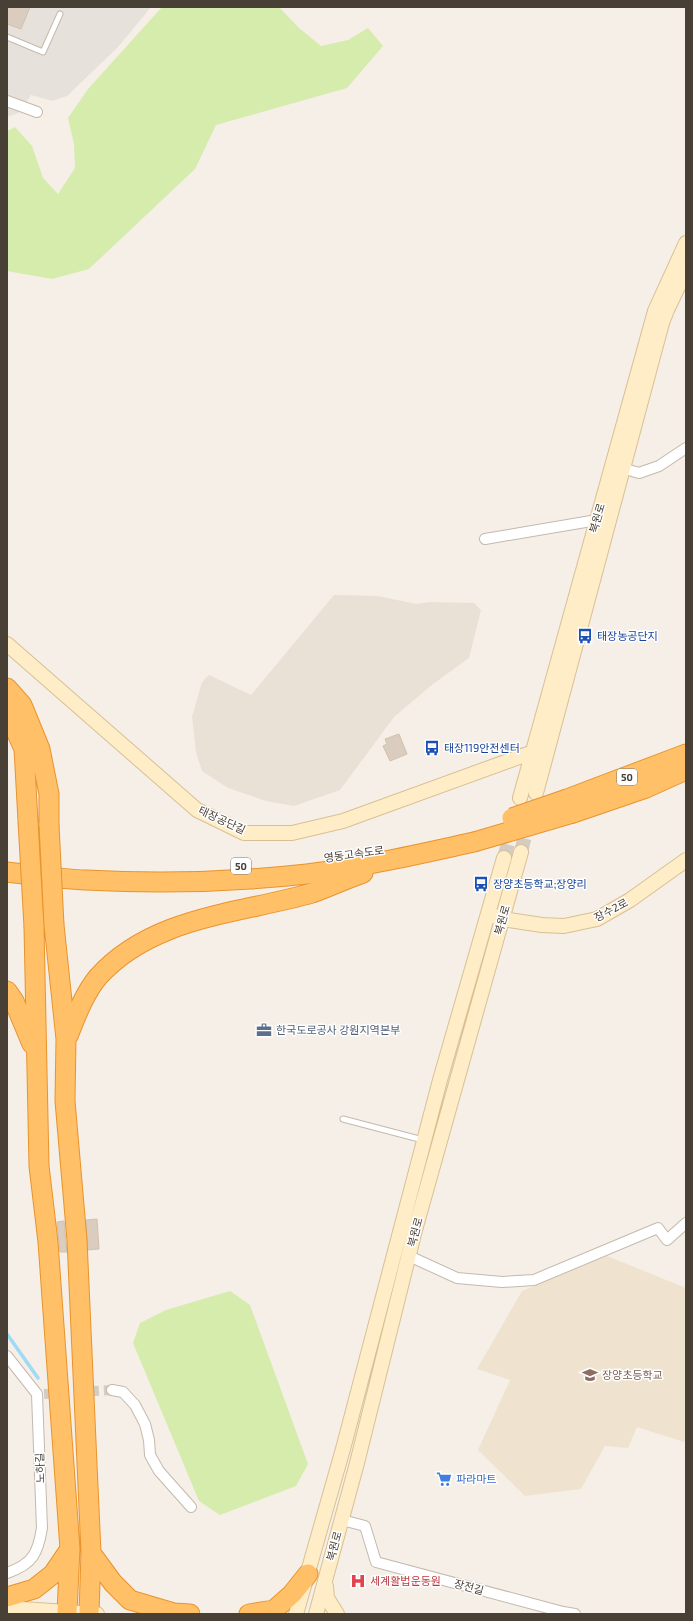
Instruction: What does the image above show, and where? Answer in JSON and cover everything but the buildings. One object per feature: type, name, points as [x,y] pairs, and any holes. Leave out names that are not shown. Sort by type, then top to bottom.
[{"type":"highway","points":[[7,688],[22,705],[40,749],[49,794],[54,925],[66,1040],[65,1101],[77,1240],[91,1553],[89,1614]]},
{"type":"highway","points":[[7,711],[24,749],[34,927],[39,1166],[48,1242],[70,1549],[67,1613]]},
{"type":"highway","name":"영동고속도로","points":[[570,806],[686,754]]},
{"type":"highway","name":"영동고속도로","points":[[7,872],[85,880],[164,882],[242,879],[308,874],[398,859],[570,806],[646,788],[686,770]]},
{"type":"highway","name":"영동고속도로","points":[[7,859],[78,867],[149,870],[221,868],[294,863],[364,854],[474,836]]},
{"type":"highway","points":[[66,1040],[80,1005],[98,978],[122,956],[148,938],[182,924],[312,892],[398,859]]},
{"type":"highway","points":[[7,991],[14,1001],[36,1053]]},
{"type":"highway","points":[[7,1596],[34,1589],[53,1574],[70,1549]]},
{"type":"highway","points":[[91,1553],[113,1583],[130,1600],[179,1614]]},
{"type":"highway","points":[[249,1614],[274,1610],[317,1575]]},
{"type":"street","points":[[7,101],[37,112]]},
{"type":"street","name":"북원로","points":[[536,793],[657,304],[686,242]]},
{"type":"street","name":"북원로","points":[[520,798],[532,752],[603,521],[622,468],[662,322],[686,270]]},
{"type":"street","points":[[622,468],[639,473],[658,466],[686,448]]},
{"type":"street","points":[[485,539],[603,521]]},
{"type":"street","name":"태장공단길","points":[[7,644],[197,810],[244,833],[292,833],[343,821],[532,752]]},
{"type":"street","points":[[532,752],[546,756]]},
{"type":"street","name":"북원로","points":[[296,1614],[317,1575],[342,1520],[409,1256],[521,852]]},
{"type":"street","name":"북원로","points":[[316,1614],[317,1575],[344,1448],[424,1140],[504,858]]},
{"type":"street","name":"장수2로","points":[[488,914],[502,920],[542,925],[564,926],[597,920],[630,900],[686,860]]},
{"type":"street","points":[[424,1140],[440,1144]]},
{"type":"street","points":[[409,1256],[457,1278],[502,1282],[534,1280],[658,1228],[667,1240],[686,1223]]},
{"type":"street","name":"노하길","points":[[7,1356],[41,1394],[42,1528],[39,1547],[31,1560],[18,1569],[7,1573]]},
{"type":"street","points":[[112,1390],[123,1392],[135,1405],[144,1424],[149,1440],[150,1455],[159,1471],[191,1507]]},
{"type":"street","name":"장전길","points":[[342,1520],[364,1526],[376,1562],[575,1614]]},
{"type":"street","points":[[317,1575],[327,1598],[337,1614]]},
{"type":"street","points":[[7,1608],[98,1614]]},
{"type":"lane","points":[[7,37],[43,52],[60,14]]},
{"type":"lane","points":[[342,1119],[424,1140]]},
{"type":"shaded area","points":[[7,7],[151,7],[118,47],[67,96],[52,101],[31,95],[19,113],[7,117]]},
{"type":"shaded area","points":[[334,595],[378,596],[416,604],[430,602],[474,603],[481,610],[469,658],[433,684],[394,717],[340,790],[294,806],[266,801],[228,788],[202,771],[196,752],[192,717],[202,682],[209,675],[251,695]]},
{"type":"shaded area","name":"장양초등학교","points":[[607,1256],[686,1288],[686,1437],[684,1442],[637,1427],[628,1448],[605,1446],[581,1489],[525,1496],[478,1450],[510,1380],[477,1369],[522,1291]]},
{"type":"green space","points":[[162,7],[279,7],[299,28],[321,46],[348,40],[368,28],[383,46],[347,88],[216,125],[195,169],[89,269],[52,279],[7,271],[7,131],[15,127],[32,146],[43,178],[58,194],[75,168],[74,144],[68,118],[88,89]]},
{"type":"green space","points":[[230,1291],[250,1305],[308,1464],[296,1486],[220,1515],[199,1501],[133,1343],[140,1323],[166,1310]]},
{"type":"waterway","points":[[7,1334],[38,1378]]},
{"type":"tunnel","points":[[521,852],[529,819]]},
{"type":"tunnel","points":[[504,858],[513,824]]},
{"type":"tunnel","points":[[44,1394],[112,1390]]},
{"type":"place","name":"태장농공단지","points":[[585,636]]},
{"type":"place","name":"태장119안전센터","points":[[432,748]]},
{"type":"place","name":"장양초등학교;장양리","points":[[481,884]]},
{"type":"place","name":"한국도로공사 강원지역본부","points":[[264,1030]]},
{"type":"place","name":"장양초등학교","points":[[590,1375]]},
{"type":"place","name":"파라마트","points":[[444,1479]]},
{"type":"place","name":"세계활법운동원","points":[[358,1581]]}]
